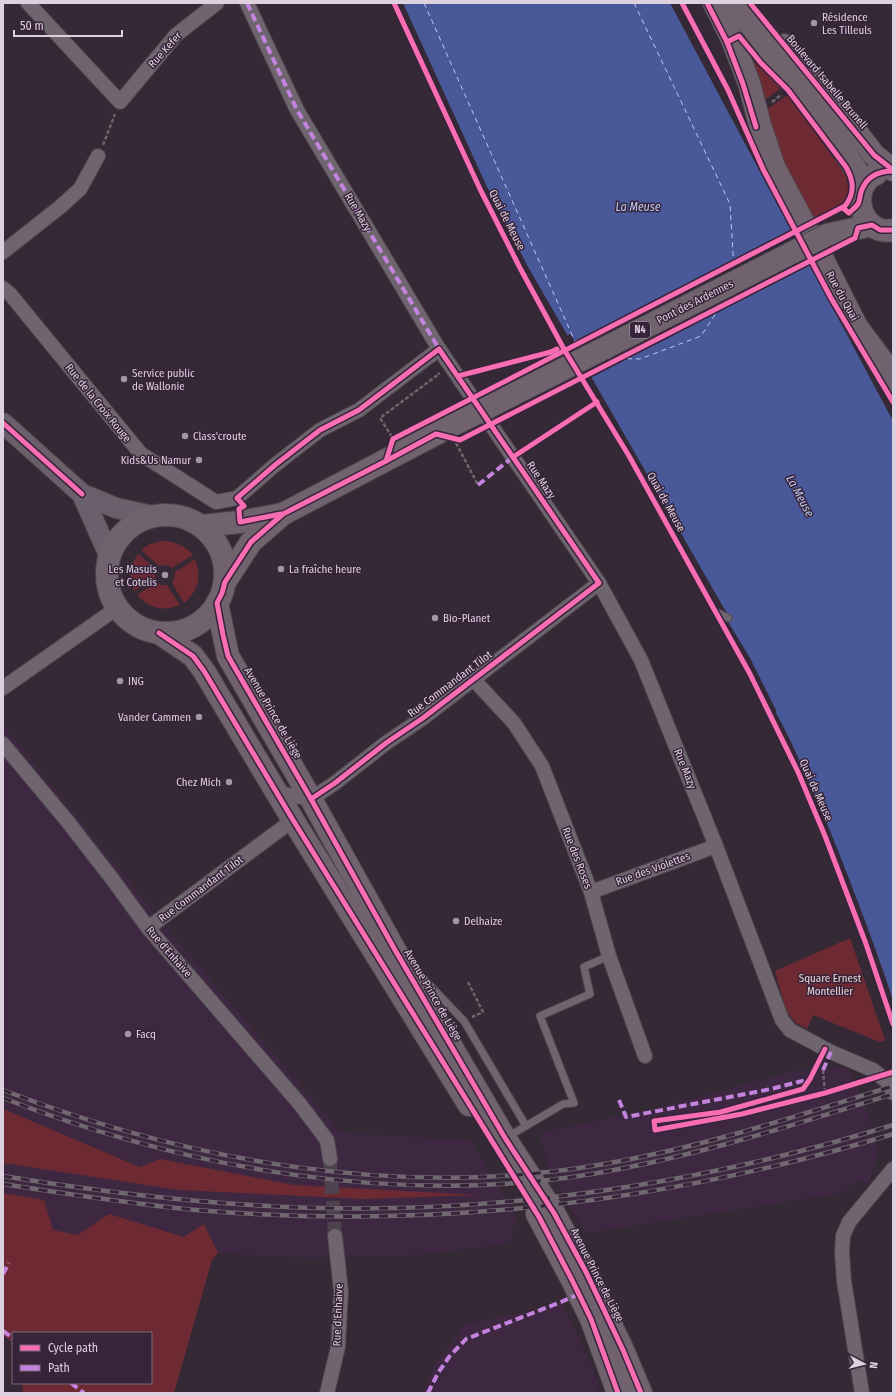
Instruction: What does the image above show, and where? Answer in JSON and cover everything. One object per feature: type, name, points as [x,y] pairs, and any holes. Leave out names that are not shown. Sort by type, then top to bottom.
[{"type":"main road","points":[[714,3],[732,39],[749,83],[774,167],[857,327],[893,375]]},
{"type":"main road","points":[[734,3],[828,128],[862,193],[863,216],[887,231]]},
{"type":"main road","name":"Boulevard Isabelle Brunell","points":[[750,3],[874,155],[893,170]]},
{"type":"main road","points":[[862,193],[873,175],[883,171],[893,170]]},
{"type":"main road","name":"N4","points":[[827,235],[862,193]]},
{"type":"main road","name":"N4","points":[[827,235],[887,231]]},
{"type":"main road","name":"Pont des Ardennes","points":[[451,435],[827,235]]},
{"type":"main road","points":[[3,423],[82,494],[116,508],[153,516]]},
{"type":"main road","name":"N4","points":[[225,582],[251,542],[282,514],[386,462],[451,435]]},
{"type":"main road","points":[[82,494],[109,556]]},
{"type":"main road","points":[[170,514],[186,518],[201,526],[216,541],[224,561],[225,582],[222,593],[207,617],[192,627],[176,632],[159,633],[143,629],[128,620],[117,608],[107,583],[109,556],[116,542],[126,530],[138,521],[153,516],[170,514]]},
{"type":"main road","name":"N4","points":[[201,526],[240,522],[282,514]]},
{"type":"main road","name":"Avenue Prince de Liège","points":[[217,603],[228,656],[311,799],[395,950],[505,1138],[554,1213],[586,1272],[623,1350],[641,1393]]},
{"type":"main road","points":[[159,633],[192,656],[204,671],[278,793],[292,820],[539,1217],[591,1319],[618,1393]]},
{"type":"street","points":[[28,3],[120,102]]},
{"type":"street","name":"Rue Kefer","points":[[120,102],[176,35],[217,3]]},
{"type":"street","name":"Rue Mazy","points":[[246,3],[297,110],[434,353],[598,583],[641,660],[716,846],[782,1020],[790,1030],[831,1052],[873,1070],[890,1084],[893,1093]]},
{"type":"street","points":[[3,252],[60,207],[80,189],[98,156]]},
{"type":"street","name":"Rue de la Croix Rouge","points":[[5,294],[141,454],[216,502],[237,498],[275,465],[320,430],[359,410],[434,353]]},
{"type":"street","name":"Rue Commandant Tilot","points":[[311,799],[335,783],[386,743],[423,718],[598,583]]},
{"type":"street","points":[[3,688],[117,608]]},
{"type":"street","name":"Rue des Roses","points":[[473,679],[514,723],[542,766],[590,892],[609,956],[645,1056]]},
{"type":"street","name":"Rue d'Enhaive","points":[[3,744],[73,828],[148,928],[299,1103],[327,1140],[330,1159]]},
{"type":"street","points":[[278,793],[311,799]]},
{"type":"street","name":"Rue Commandant Tilot","points":[[148,928],[292,820]]},
{"type":"street","name":"Rue des Violettes","points":[[590,892],[716,846]]},
{"type":"street","points":[[862,1393],[844,1281],[842,1252],[843,1236],[849,1222],[893,1169]]},
{"type":"street","name":"Rue d'Enhaive","points":[[327,1393],[338,1347],[341,1291],[335,1236]]},
{"type":"lane","points":[[893,378],[887,383],[893,398]]},
{"type":"lane","points":[[716,612],[728,618]]},
{"type":"lane","points":[[395,950],[464,1021],[526,1126]]},
{"type":"lane","points":[[505,1138],[563,1104],[574,1103],[540,1016],[590,994],[584,967],[609,956]]},
{"type":"path","points":[[767,106],[783,94]]},
{"type":"path","points":[[98,156],[120,102]]},
{"type":"path","points":[[386,462],[393,439],[380,418],[439,374],[434,353]]},
{"type":"path","points":[[451,435],[478,485]]},
{"type":"path","points":[[468,982],[483,1012]]},
{"type":"path","points":[[823,1070],[825,1093]]},
{"type":"path","points":[[818,1095],[832,1091]]},
{"type":"shaded area","points":[[3,724],[167,928],[341,1133],[470,1140],[517,1217],[509,1244],[416,1255],[313,1258],[218,1253],[133,1244],[3,1222],[3,1143],[138,1166],[3,1109]]},
{"type":"shaded area","points":[[844,1067],[855,1080],[867,1111],[879,1150],[868,1185],[858,1179],[843,1193],[587,1233],[571,1211],[548,1165],[539,1133],[657,1108],[794,1071]]},
{"type":"shaded area","points":[[562,1304],[592,1366],[600,1393],[423,1393],[433,1368],[465,1324]]},
{"type":"green space","points":[[740,49],[782,87],[758,106]]},
{"type":"green space","points":[[788,95],[845,174],[848,185],[847,194],[839,207],[806,222],[763,112]]},
{"type":"green space","points":[[163,541],[180,545],[193,555],[172,568],[167,565],[159,566],[141,550],[149,544]]},
{"type":"green space","points":[[138,554],[156,569],[155,578],[134,591],[131,581],[131,571],[133,562]]},
{"type":"green space","points":[[195,559],[198,572],[197,583],[193,594],[184,603],[172,583],[175,572]]},
{"type":"green space","points":[[157,582],[161,585],[167,585],[180,605],[168,608],[157,608],[146,603],[137,595]]},
{"type":"green space","name":"Square Ernest Montellier","points":[[850,938],[885,1040],[880,1042],[813,1015],[807,1029],[796,1023],[786,1011],[775,971]]},
{"type":"green space","points":[[3,1109],[140,1167],[160,1159],[294,1185],[479,1195],[365,1199],[179,1190],[3,1163]]},
{"type":"green space","points":[[3,1193],[44,1200],[53,1230],[78,1235],[109,1214],[184,1237],[204,1224],[218,1253],[212,1260],[174,1393],[23,1393],[22,1384],[152,1384],[152,1332],[12,1332],[12,1342],[3,1335]]},
{"type":"water","name":"La Meuse","points":[[403,3],[670,3],[893,421],[893,1000],[867,926],[829,828],[793,747],[776,713],[776,710],[750,658],[727,620],[729,617],[527,265],[487,187]]},
{"type":"pier","points":[[793,230],[811,264],[590,378],[567,336],[570,334],[576,343]]},
{"type":"ferry route","points":[[424,3],[577,346],[580,348]]},
{"type":"ferry route","points":[[634,3],[730,204],[734,270]]},
{"type":"ferry route","points":[[609,358],[640,359],[701,336],[726,298]]},
{"type":"tunnel","points":[[330,1159],[335,1236]]},
{"type":"railway","points":[[3,1090],[73,1115],[145,1136],[219,1154],[293,1167],[368,1175],[443,1178],[518,1175],[592,1166],[630,1159],[744,1132],[893,1086]]},
{"type":"railway","points":[[3,1098],[73,1123],[145,1144],[218,1162],[293,1175],[368,1183],[443,1186],[518,1183],[592,1174],[630,1167],[668,1159],[744,1139],[893,1094]]},
{"type":"railway","points":[[3,1176],[52,1184],[149,1196],[247,1205],[346,1208],[395,1208],[458,1205],[521,1200],[647,1184],[771,1158],[832,1143],[893,1125]]},
{"type":"railway","points":[[3,1184],[123,1202],[196,1210],[284,1215],[373,1216],[460,1213],[548,1205],[635,1194],[722,1178],[808,1158],[893,1134]]},
{"type":"marked path","points":[[247,3],[297,110],[439,349]]},
{"type":"marked path","points":[[478,485],[513,457]]},
{"type":"marked path","points":[[823,1070],[831,1052]]},
{"type":"marked path","points":[[619,1100],[626,1117],[771,1089],[810,1079]]},
{"type":"marked path","points":[[3,1274],[9,1263]]},
{"type":"marked path","points":[[428,1393],[438,1373],[449,1357],[466,1339],[579,1294]]},
{"type":"marked path","points":[[3,1331],[12,1337]]},
{"type":"marked path","points":[[72,1384],[84,1393]]},
{"type":"cycle path","name":"Quai de Meuse","points":[[394,3],[480,189],[520,268],[565,351],[629,456],[750,674],[798,772],[825,836],[866,944],[893,1024]]},
{"type":"cycle path","name":"Rue du Quai","points":[[682,3],[728,90],[763,169],[831,298],[893,402]]},
{"type":"cycle path","points":[[707,3],[727,42],[743,84],[756,127]]},
{"type":"cycle path","points":[[750,3],[874,155],[893,170]]},
{"type":"cycle path","points":[[386,461],[393,439],[845,206],[852,192],[851,177],[846,167],[788,90],[761,63],[739,36],[727,42]]},
{"type":"cycle path","points":[[843,208],[849,213],[858,204],[863,187],[873,176],[882,172],[893,171]]},
{"type":"cycle path","points":[[641,1393],[623,1350],[586,1272],[554,1213],[505,1138],[395,950],[311,799],[228,656],[217,603],[225,582],[251,542],[283,514],[436,434],[460,440],[855,238],[858,228],[872,225],[880,230],[893,230]]},
{"type":"cycle path","points":[[281,514],[240,522],[239,509],[244,506],[237,498],[275,465],[320,430],[359,410],[439,349],[599,583],[423,718],[386,743],[335,783],[311,799]]},
{"type":"cycle path","points":[[458,376],[551,352],[557,349]]},
{"type":"cycle path","points":[[513,457],[597,402]]},
{"type":"cycle path","points":[[3,423],[82,494]]},
{"type":"cycle path","points":[[159,633],[193,656],[204,671],[293,820],[539,1217],[591,1319],[618,1393]]},
{"type":"cycle path","points":[[825,1049],[810,1079],[803,1089],[721,1112],[654,1121],[655,1130],[742,1114],[825,1093],[893,1072]]},
{"type":"place","name":"Résidence Les Tilleuls","points":[[814,23]]},
{"type":"place","name":"Service public de Wallonie","points":[[124,379]]},
{"type":"place","name":"Class'croute","points":[[185,436]]},
{"type":"place","name":"Kids&Us Namur","points":[[199,460]]},
{"type":"place","name":"La fraîche heure","points":[[281,569]]},
{"type":"place","name":"Les Masuis et Cotelis","points":[[165,575]]},
{"type":"place","name":"Bio-Planet","points":[[435,618]]},
{"type":"place","name":"ING","points":[[120,681]]},
{"type":"place","name":"Vander Cammen","points":[[199,717]]},
{"type":"place","name":"Chez Mich","points":[[229,782]]},
{"type":"place","name":"Delhaize","points":[[456,921]]},
{"type":"place","name":"Facq","points":[[128,1034]]}]
